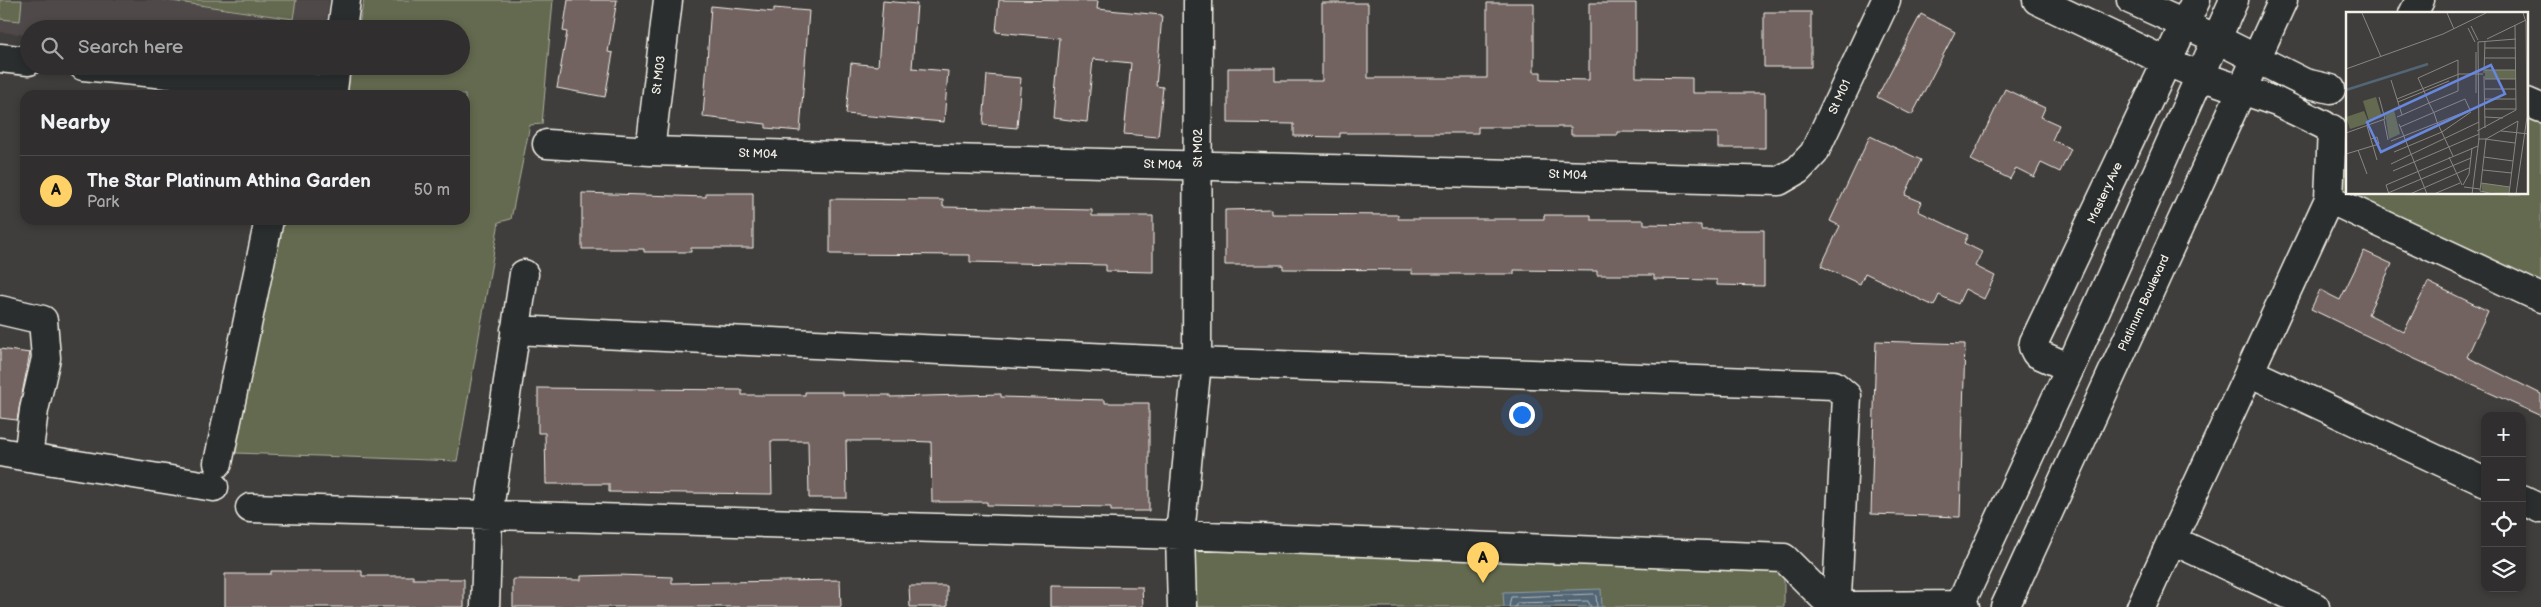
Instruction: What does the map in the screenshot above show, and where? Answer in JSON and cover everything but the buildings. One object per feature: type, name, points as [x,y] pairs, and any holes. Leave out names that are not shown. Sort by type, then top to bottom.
[{"type":"street","points":[[343,20],[346,0]]},
{"type":"street","name":"St M03","points":[[650,151],[668,0]]},
{"type":"street","name":"St M02","points":[[1182,607],[1180,535],[1197,362],[1198,0]]},
{"type":"street","name":"St M01","points":[[1779,181],[1798,170],[1814,153],[1886,0]]},
{"type":"street","points":[[2131,0],[2217,39],[2305,83],[2339,89]]},
{"type":"street","name":"Mastery Ave","points":[[2070,368],[2036,353],[2033,347],[2034,342],[2196,0]]},
{"type":"street","points":[[250,508],[1180,535],[1784,558],[1835,603],[1962,606],[2234,0]]},
{"type":"street","name":"Platinum Boulevard","points":[[2005,607],[2283,0]]},
{"type":"street","points":[[2414,12],[2420,0]]},
{"type":"street","points":[[2049,3],[2167,62],[2201,76],[2277,102],[2334,128]]},
{"type":"street","points":[[0,58],[20,60]]},
{"type":"street","points":[[159,75],[286,90]]},
{"type":"street","points":[[333,90],[335,75]]},
{"type":"street","points":[[2140,607],[2328,199],[2334,128],[2318,109],[2324,94],[2339,89]]},
{"type":"street","points":[[2528,102],[2541,108]]},
{"type":"street","name":"St M04","points":[[547,144],[650,151],[1779,181]]},
{"type":"street","points":[[2328,199],[2541,298]]},
{"type":"street","points":[[0,452],[28,457],[216,475],[268,225]]},
{"type":"street","points":[[485,607],[488,516],[524,274]]},
{"type":"street","points":[[0,310],[43,320],[46,358],[34,410],[28,457]]},
{"type":"street","points":[[515,330],[1197,362],[1834,385],[1847,396],[1835,603]]},
{"type":"street","points":[[2249,372],[2481,480]]},
{"type":"street","points":[[2526,502],[2541,509]]},
{"type":"street","points":[[2172,540],[2315,607]]},
{"type":"shaded area","points":[[0,0],[329,0],[327,20],[20,20],[20,34],[0,32]]},
{"type":"green space","points":[[0,0],[22,0],[20,21],[0,19]]},
{"type":"green space","points":[[165,0],[296,0],[293,19]]},
{"type":"green space","points":[[364,0],[553,0],[542,124],[530,125],[511,219],[499,222],[457,461],[236,453],[277,225],[470,225],[470,90],[344,90],[347,75],[470,75],[470,20],[360,20]]},
{"type":"green space","points":[[2528,102],[2541,108],[2541,297],[2330,198],[2346,162],[2346,195],[2528,195]]},
{"type":"green space","points":[[1180,535],[1784,558],[1784,607],[1182,607]]},
{"type":"water","points":[[1601,589],[1602,607],[1504,607],[1503,592]]},
{"type":"place","name":"The Star Platinum Athina Garden","points":[[1483,583]]}]
